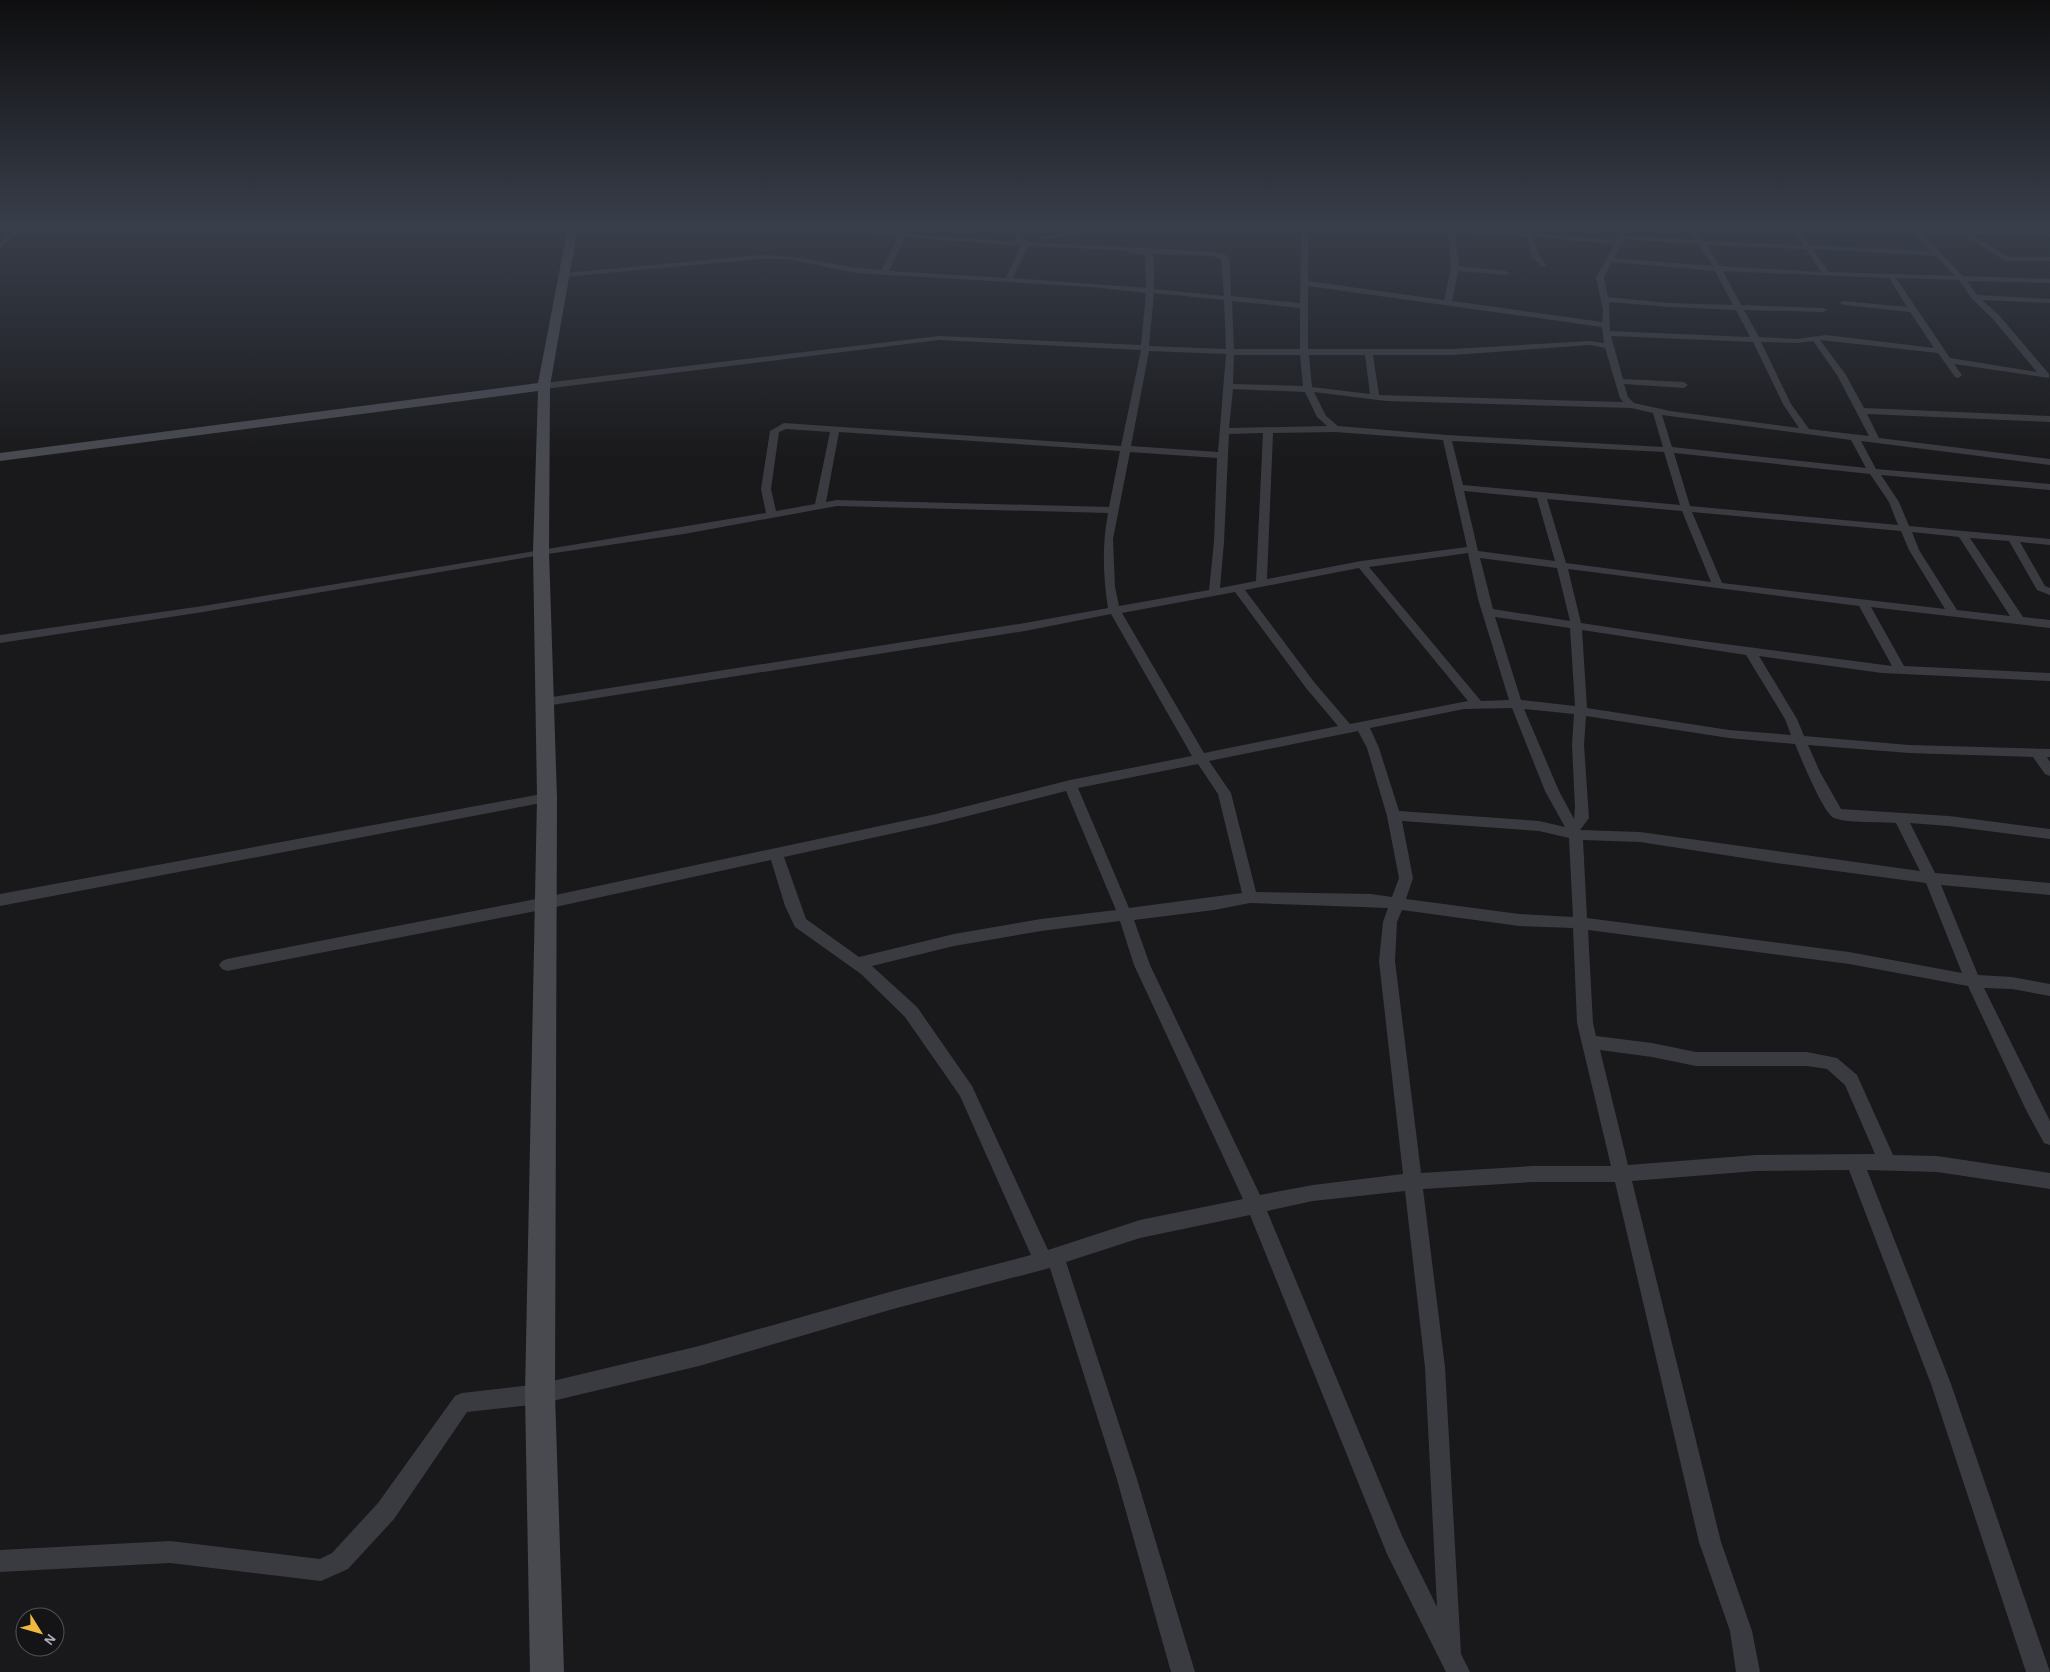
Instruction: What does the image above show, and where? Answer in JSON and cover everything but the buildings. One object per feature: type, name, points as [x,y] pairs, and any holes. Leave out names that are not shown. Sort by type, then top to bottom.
[{"type":"street","points":[[547,1672],[540,1394],[547,798],[541,552],[544,386],[559,304]]},
{"type":"street","points":[[1149,304],[1145,349],[1108,539],[1110,587],[1114,610],[1200,758],[1224,793],[1250,897]]},
{"type":"street","points":[[1214,591],[1219,542],[1222,455],[1230,352],[1228,304]]},
{"type":"street","points":[[1287,304],[1304,306],[1304,351],[1308,389],[1322,417],[1334,429]]},
{"type":"street","points":[[1460,304],[1606,329],[1797,341],[1826,337],[1866,340],[1941,351]]},
{"type":"street","points":[[1605,304],[1608,346],[1624,398],[1631,405]]},
{"type":"street","points":[[1656,304],[1823,310]]},
{"type":"street","points":[[1738,304],[1773,371],[1787,404],[1807,432]]},
{"type":"street","points":[[1854,304],[1913,310]]},
{"type":"street","points":[[1909,304],[1958,375]]},
{"type":"street","points":[[1982,304],[1995,316],[2047,377]]},
{"type":"street","points":[[0,457],[544,386],[939,338],[980,338],[1145,349],[1230,352],[1452,352],[1590,343],[1608,346]]},
{"type":"street","points":[[1815,339],[1846,379],[1876,441]]},
{"type":"street","points":[[1368,353],[1375,397]]},
{"type":"street","points":[[1948,360],[2047,377]]},
{"type":"street","points":[[1619,381],[1684,386]]},
{"type":"street","points":[[1228,386],[1308,389],[1375,397],[1631,405],[1657,412],[2050,462]]},
{"type":"street","points":[[1862,411],[2050,419]]},
{"type":"street","points":[[1657,412],[1670,450],[1686,509],[1718,586]]},
{"type":"street","points":[[772,515],[766,489],[776,428],[784,426],[1222,455]]},
{"type":"street","points":[[820,506],[834,428]]},
{"type":"street","points":[[1224,431],[1334,429],[1447,438],[1670,450],[1874,470],[1964,481],[2050,487]]},
{"type":"street","points":[[1261,582],[1268,431]]},
{"type":"street","points":[[1447,438],[1461,488],[1488,612],[1517,704],[1552,791],[1574,832],[1582,923],[1585,1022],[1710,1542],[1741,1631],[1748,1672]]},
{"type":"street","points":[[1856,438],[1865,459],[1894,502],[1905,529],[1932,581],[1953,612]]},
{"type":"street","points":[[1461,488],[2050,542]]},
{"type":"street","points":[[1541,495],[1561,563],[1576,625],[1581,710],[1578,745],[1582,818],[1574,832]]},
{"type":"street","points":[[0,639],[194,610],[541,552],[684,531],[836,503],[1113,510]]},
{"type":"street","points":[[1962,534],[2018,619]]},
{"type":"street","points":[[2012,539],[2041,588],[2050,592]]},
{"type":"street","points":[[546,702],[1025,627],[1361,564],[1474,552],[1718,586],[2050,624]]},
{"type":"street","points":[[1361,564],[1478,705]]},
{"type":"street","points":[[1237,587],[1310,685],[1355,727],[1373,748],[1394,816],[1406,878],[1390,922],[1386,962],[1435,1367],[1454,1666]]},
{"type":"street","points":[[1863,603],[1900,669]]},
{"type":"street","points":[[1488,612],[1750,651],[1900,669],[2050,677]]},
{"type":"street","points":[[1750,651],[1791,719],[1813,772],[1834,811],[1844,816],[1949,821],[2050,834]]},
{"type":"street","points":[[227,965],[546,903],[776,855],[936,819],[1070,785],[1464,706],[1517,704],[1581,710],[1729,734],[1908,749],[2035,751],[2050,753]]},
{"type":"street","points":[[2035,751],[2050,771]]},
{"type":"street","points":[[1070,785],[1124,914],[1142,965],[1255,1205],[1395,1546],[1454,1666]]},
{"type":"street","points":[[0,900],[547,798]]},
{"type":"street","points":[[1394,816],[1539,826],[1574,832],[1640,837],[1776,858],[1930,878],[2050,888]]},
{"type":"street","points":[[1900,818],[1930,878],[1973,981],[2032,1104],[2050,1137]]},
{"type":"street","points":[[776,855],[792,906],[800,923],[814,935],[857,964],[911,1012],[966,1091],[1049,1259],[1126,1476],[1183,1672]]},
{"type":"street","points":[[857,964],[954,940],[1041,924],[1214,904],[1250,897],[1371,900],[1518,920],[1582,923],[1849,958],[1973,981],[2012,984],[2050,990]]},
{"type":"street","points":[[1590,1042],[1652,1050],[1696,1059],[1807,1059],[1831,1063],[1851,1080],[1888,1163]]},
{"type":"street","points":[[0,1561],[170,1552],[321,1570],[340,1561],[386,1511],[462,1403],[540,1394],[699,1356],[893,1300],[1049,1259],[1140,1229],[1313,1193],[1412,1182],[1532,1174],[1621,1174],[1756,1163],[1855,1162],[1937,1164],[2050,1181]]},
{"type":"street","points":[[1855,1162],[1941,1384],[2038,1672]]}]
